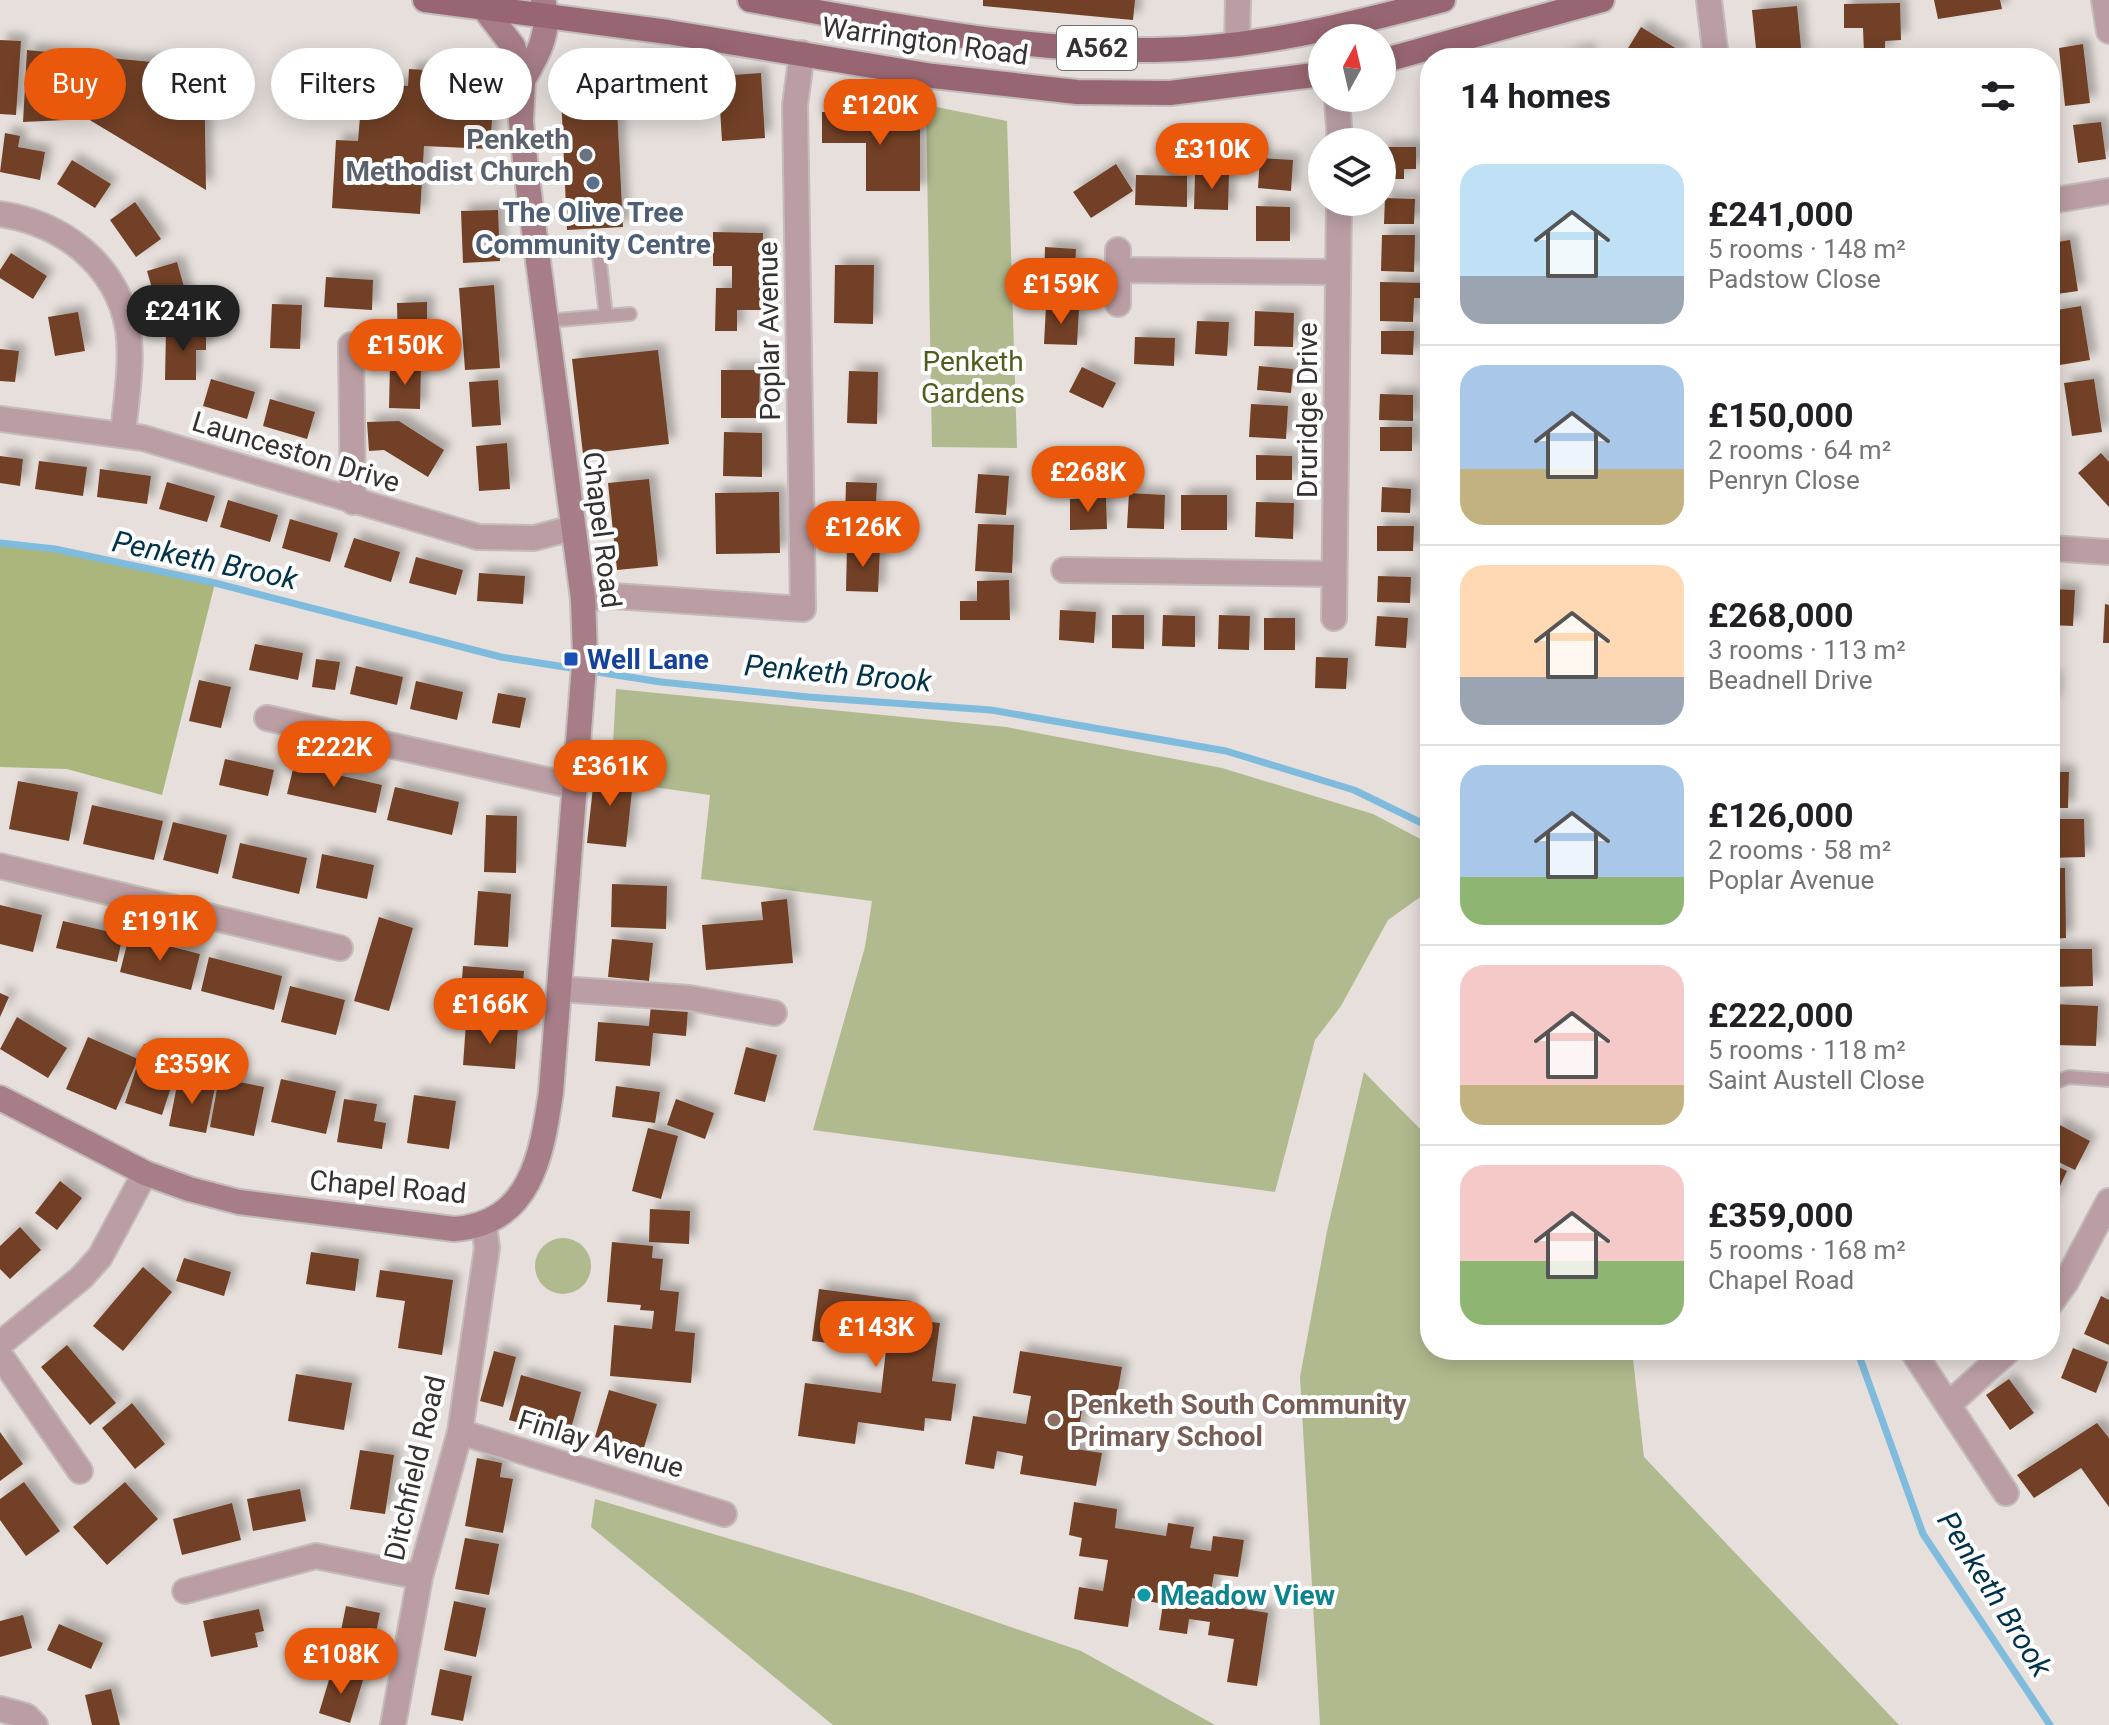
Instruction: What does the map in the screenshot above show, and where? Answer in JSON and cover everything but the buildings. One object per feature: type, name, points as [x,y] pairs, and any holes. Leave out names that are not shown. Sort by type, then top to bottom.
[{"type":"main road","name":"Warrington Road","points":[[425,0],[546,8],[933,76],[1077,92],[1170,93],[1243,87],[1308,76]]},
{"type":"main road","name":"Warrington Road","points":[[750,0],[964,35],[1061,46],[1156,50],[1237,43],[1320,30],[1443,0]]},
{"type":"main road","points":[[1429,48],[1602,0]]},
{"type":"main road","points":[[1396,57],[1420,50]]},
{"type":"street","points":[[1237,43],[1238,0]]},
{"type":"street","points":[[1709,0],[1715,48]]},
{"type":"street","points":[[2104,0],[2109,31]]},
{"type":"street","name":"Chapel Road","points":[[482,6],[514,48]]},
{"type":"street","name":"Chapel Road","points":[[532,65],[546,8]]},
{"type":"street","name":"Poplar Avenue","points":[[583,599],[614,596],[803,609],[795,105],[802,53]]},
{"type":"street","name":"Chapel Road","points":[[0,1098],[145,1173],[239,1202],[454,1229],[484,1224],[519,1197],[533,1174],[543,1145],[560,989],[585,653],[583,599],[521,120]]},
{"type":"street","points":[[2060,199],[2109,191]]},
{"type":"street","points":[[0,214],[31,220],[63,234],[93,260],[114,291],[128,340],[123,434]]},
{"type":"street","name":"Druridge Drive","points":[[1334,618],[1339,216]]},
{"type":"street","points":[[1118,304],[1118,260],[1337,272]]},
{"type":"street","points":[[351,345],[353,502]]},
{"type":"street","name":"Launceston Drive","points":[[0,419],[123,434],[168,444],[353,502],[487,538],[534,538],[573,528]]},
{"type":"street","points":[[2060,542],[2109,552]]},
{"type":"street","points":[[1064,571],[1334,574]]},
{"type":"street","points":[[267,718],[574,786]]},
{"type":"street","points":[[0,866],[340,948]]},
{"type":"street","points":[[560,989],[689,998],[774,1013]]},
{"type":"street","points":[[0,1344],[81,1278],[100,1257],[145,1173]]},
{"type":"street","points":[[2060,1290],[2109,1201]]},
{"type":"street","name":"Ditchfield Road","points":[[393,1725],[420,1577],[460,1432],[487,1248],[484,1224]]},
{"type":"street","points":[[0,1355],[80,1471]]},
{"type":"street","points":[[1919,1360],[2006,1493]]},
{"type":"street","points":[[1948,1405],[1998,1360]]},
{"type":"street","name":"Finlay Avenue","points":[[460,1432],[724,1514]]},
{"type":"street","points":[[185,1591],[316,1556],[420,1577]]},
{"type":"street","points":[[0,1709],[26,1716],[35,1725]]},
{"type":"lane","points":[[599,254],[606,316]]},
{"type":"lane","points":[[545,321],[630,314]]},
{"type":"lane","points":[[2060,1080],[2069,1077],[2109,1080]]},
{"type":"green space","name":"Penketh Gardens","points":[[926,105],[1007,121],[1017,448],[932,447]]},
{"type":"green space","points":[[0,543],[55,549],[215,583],[162,795],[67,769],[0,767]]},
{"type":"green space","points":[[616,689],[1006,727],[1222,768],[1373,814],[1420,839],[1420,897],[1388,920],[1341,1006],[1315,1040],[1275,1192],[813,1130],[865,947],[872,901],[701,879],[710,795],[611,781]]},
{"type":"green space","points":[[1364,1072],[1420,1129],[1420,1360],[1633,1360],[1644,1457],[1899,1725],[1320,1725],[1300,1377],[1327,1231]]},
{"type":"green space","points":[[563,1238],[583,1246],[591,1266],[583,1286],[563,1294],[543,1286],[535,1266],[543,1246]]},
{"type":"green space","points":[[595,1499],[912,1593],[1081,1651],[1215,1725],[833,1725],[591,1527]]},
{"type":"waterway","name":"Penketh Brook","points":[[0,543],[55,549],[215,583],[501,657],[661,682],[808,697],[991,710],[1226,751],[1354,790],[1420,822]]},
{"type":"waterway","name":"Penketh Brook","points":[[1861,1360],[1923,1534],[2050,1725]]},
{"type":"place","name":"Penketh Methodist Church","points":[[586,155]]},
{"type":"place","name":"The Olive Tree Community Centre","points":[[593,183]]},
{"type":"place","name":"Well Lane","points":[[571,659]]},
{"type":"place","name":"Penketh South Community Primary School","points":[[1054,1420]]},
{"type":"place","name":"Meadow View","points":[[1144,1595]]}]
